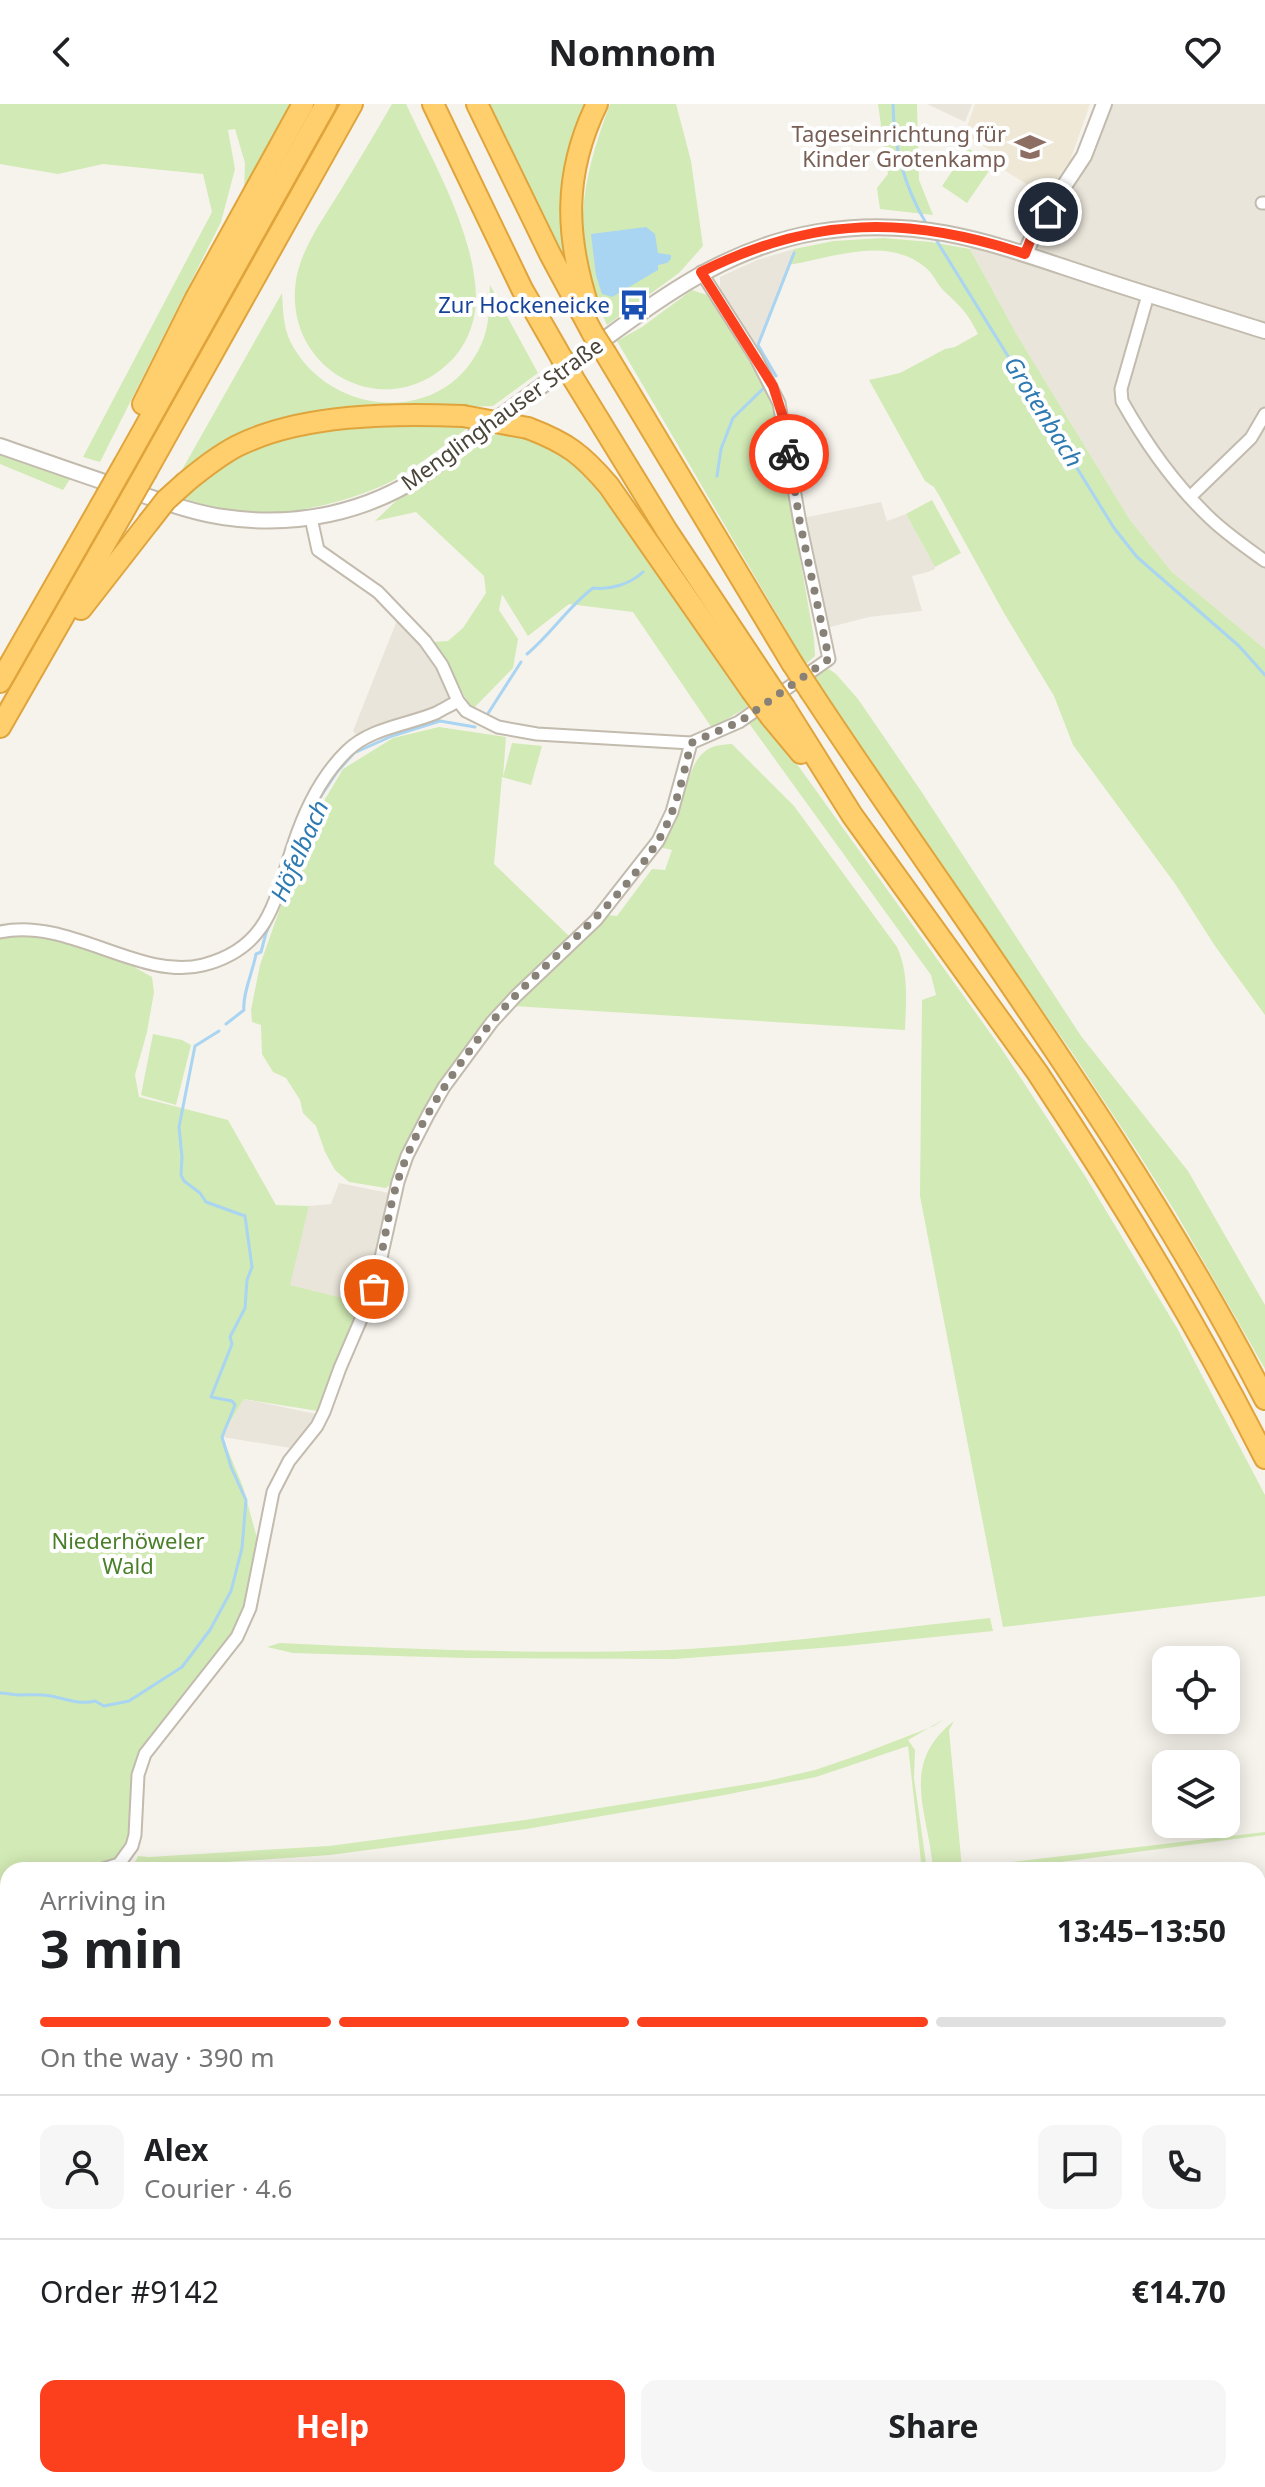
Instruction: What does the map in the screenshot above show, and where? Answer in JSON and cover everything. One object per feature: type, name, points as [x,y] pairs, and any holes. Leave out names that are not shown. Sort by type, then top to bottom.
[{"type":"highway","points":[[0,682],[97,511],[196,298],[303,104]]},
{"type":"highway","points":[[120,462],[326,104]]},
{"type":"highway","points":[[0,727],[352,104]]},
{"type":"highway","points":[[433,104],[522,289],[758,685]]},
{"type":"highway","points":[[477,104],[550,254],[792,663],[1113,1141],[1193,1270],[1265,1399]]},
{"type":"highway","points":[[596,332],[580,280],[572,240],[570,207],[577,157],[597,104]]},
{"type":"highway","points":[[22,690],[92,593],[166,500],[216,458],[240,445],[287,429],[342,420],[422,414],[463,416],[528,428],[573,448],[609,486],[674,583],[758,685],[1021,1049],[1168,1278],[1265,1458]]},
{"type":"street","points":[[1025,254],[1037,227],[1084,156],[1104,104]]},
{"type":"street","name":"Menglinghauser Straße","points":[[0,446],[76,473],[222,517],[266,521],[341,512],[382,498],[426,473],[610,335],[701,272],[744,253],[800,236],[855,228],[919,229],[982,240],[1265,331]]},
{"type":"street","points":[[311,518],[316,544],[322,554],[362,578],[425,641],[442,665],[458,701],[479,719],[516,731],[691,743],[739,722],[829,659],[779,403],[756,358],[701,272]]},
{"type":"street","points":[[1148,295],[1122,383],[1121,395],[1127,409],[1162,465],[1190,497],[1220,527],[1265,561]]},
{"type":"street","points":[[1190,497],[1251,438],[1265,414]]},
{"type":"street","points":[[0,932],[24,930],[60,935],[154,964],[182,967],[198,966],[227,956],[249,941],[272,912],[306,811],[332,767],[348,749],[361,740],[436,713],[458,701]]},
{"type":"street","points":[[121,1862],[132,1846],[138,1775],[145,1754],[229,1648],[247,1618],[273,1492],[289,1461],[317,1426],[324,1412],[374,1289],[398,1182],[407,1156],[444,1087],[492,1022],[596,920],[658,841],[672,812],[691,743]]},
{"type":"shaded area","points":[[927,104],[972,104],[965,122]]},
{"type":"shaded area","name":"Tageseinrichtung für Kinder Grotenkamp","points":[[975,104],[1090,104],[1070,161],[1045,196],[1004,170],[1003,159],[967,135]]},
{"type":"shaded area","points":[[1105,104],[1265,104],[1265,649],[1172,572],[1130,520],[1017,335],[970,249],[971,240],[1025,255]]},
{"type":"shaded area","points":[[794,249],[785,280],[755,351],[720,293],[720,277],[757,260]]},
{"type":"shaded area","points":[[881,502],[887,521],[906,514],[935,567],[912,576],[922,611],[869,617],[826,628],[803,518]]},
{"type":"shaded area","points":[[400,613],[425,641],[458,701],[361,740],[353,731]]},
{"type":"shaded area","points":[[339,1183],[389,1193],[371,1286],[363,1303],[289,1285],[309,1206],[331,1204]]},
{"type":"shaded area","points":[[244,1399],[316,1414],[291,1448],[222,1437]]},
{"type":"green space","points":[[0,104],[291,104],[244,192],[245,163],[235,129],[228,130],[235,169],[221,222],[100,462],[83,457],[212,212],[203,174],[103,164],[58,174],[0,164]]},
{"type":"green space","points":[[392,104],[406,104],[451,198],[474,273],[476,306],[465,342],[457,354],[432,376],[404,387],[375,389],[348,381],[324,365],[307,342],[296,314],[296,280],[313,235]]},
{"type":"green space","points":[[488,104],[591,104],[580,129],[577,283]]},
{"type":"green space","points":[[610,104],[676,104],[691,161],[703,246],[679,273],[607,325],[588,279],[583,207],[590,166]]},
{"type":"green space","points":[[878,104],[917,104],[919,180],[933,215],[880,209],[877,188],[888,174]]},
{"type":"green space","points":[[968,148],[993,165],[967,203],[942,186]]},
{"type":"green space","points":[[883,238],[970,249],[1017,335],[1130,520],[1172,572],[1265,649],[1265,1015],[1176,885],[1073,745],[1054,696],[934,487],[925,481],[869,380],[900,373],[978,334],[970,320],[928,269],[909,257],[893,252],[858,251],[788,265],[794,249],[834,241]]},
{"type":"green space","points":[[490,285],[538,373],[493,406],[339,412],[174,484],[282,293],[290,341],[308,366],[331,385],[357,398],[386,403],[414,400],[440,390],[463,372],[484,338]]},
{"type":"green space","points":[[692,290],[707,295],[755,369],[773,405],[814,638],[815,656],[806,664],[617,341],[642,327]]},
{"type":"green space","points":[[432,424],[469,427],[392,481],[350,498],[300,510],[250,514],[205,507],[182,497],[237,456],[267,443],[331,429]]},
{"type":"green space","points":[[522,433],[568,456],[624,523],[749,706],[712,728],[633,612],[569,604],[528,636],[502,594],[499,610],[518,639],[513,668],[473,709],[433,642],[448,641],[463,628],[486,593],[484,576],[416,512],[375,521],[398,499],[487,435]]},
{"type":"green space","points":[[0,452],[70,479],[63,490],[0,464]]},
{"type":"green space","points":[[932,500],[961,553],[935,567],[906,514]]},
{"type":"green space","points":[[829,669],[858,699],[1081,1036],[1188,1171],[1265,1305],[1265,1369],[1135,1148],[819,686],[813,673]]},
{"type":"green space","points":[[761,714],[1001,1048],[1085,1176],[1177,1328],[1265,1495],[1265,1596],[1003,1627],[920,1196],[922,1000],[936,995],[931,975],[748,722]]},
{"type":"green space","points":[[439,727],[506,737],[503,777],[512,743],[542,746],[531,785],[502,777],[494,864],[569,936],[507,996],[447,1073],[420,1116],[391,1184],[386,1188],[349,1182],[335,1170],[316,1126],[303,1113],[300,1100],[286,1078],[273,1072],[262,1054],[261,1025],[252,1022],[251,1010],[260,965],[309,826],[343,769],[393,738]]},
{"type":"green space","points":[[732,744],[794,806],[897,947],[905,977],[905,1030],[513,1006],[607,915],[617,916],[652,869],[665,870],[672,850],[659,847],[676,820],[693,767],[709,749]]},
{"type":"green space","name":"Niederhöweler Wald","points":[[23,935],[54,938],[130,961],[152,977],[154,992],[135,1075],[139,1097],[228,1120],[276,1205],[309,1206],[290,1285],[363,1303],[324,1412],[244,1399],[222,1436],[243,1487],[260,1549],[247,1618],[141,1765],[135,1763],[131,1838],[124,1852],[109,1862],[0,1862],[0,937]]},
{"type":"green space","points":[[153,1034],[191,1045],[176,1105],[141,1095]]},
{"type":"green space","points":[[990,1618],[993,1631],[675,1659],[293,1653],[267,1647],[280,1643],[523,1652],[669,1650],[789,1641]]},
{"type":"green space","points":[[954,1721],[949,1730],[961,1862],[932,1862],[921,1790],[927,1755],[937,1738]]},
{"type":"green space","points":[[929,1728],[908,1740],[915,1750],[914,1778],[926,1862],[921,1862],[908,1746],[816,1777],[526,1829],[330,1855],[228,1862],[135,1862],[138,1856],[329,1846],[525,1820],[767,1781],[815,1770]]},
{"type":"green space","points":[[1265,1832],[1265,1835],[1061,1862],[1012,1862],[1214,1838],[1240,1838],[1240,1835]]},
{"type":"water","points":[[646,227],[655,234],[658,253],[671,255],[671,259],[612,297],[602,294],[596,275],[591,234]]},
{"type":"waterway","name":"Grotenbach","points":[[893,104],[902,167],[927,225]]},
{"type":"waterway","name":"Grotenbach","points":[[935,238],[1114,528],[1137,557],[1239,646],[1265,675]]},
{"type":"waterway","name":"Höfelbach","points":[[776,376],[758,345],[794,253]]},
{"type":"waterway","name":"Höfelbach","points":[[717,476],[721,449],[733,418],[766,386]]},
{"type":"waterway","name":"Höfelbach","points":[[527,654],[593,588],[620,585],[643,572]]},
{"type":"waterway","name":"Höfelbach","points":[[487,715],[521,662]]},
{"type":"waterway","name":"Höfelbach","points":[[284,890],[307,823],[337,772],[354,753],[392,736],[440,721],[475,727]]},
{"type":"waterway","name":"Höfelbach","points":[[226,1024],[244,1010],[256,954],[261,952],[277,909]]},
{"type":"waterway","name":"Höfelbach","points":[[0,1693],[47,1695],[78,1702],[95,1701],[104,1706],[129,1701],[182,1667],[210,1630],[231,1591],[242,1548],[246,1500],[222,1437],[235,1405],[232,1401],[211,1397],[232,1344],[230,1337],[245,1308],[247,1280],[252,1267],[245,1216],[206,1202],[184,1181],[181,1175],[179,1127],[195,1046],[219,1031]]},
{"type":"way so far","points":[[374,1289],[391,1205],[407,1156],[444,1087],[492,1022],[596,920],[658,841],[672,812],[691,743],[739,722],[829,659],[800,523],[789,454]]},
{"type":"place","name":"Tageseinrichtung für Kinder Grotenkamp","points":[[1030,147]]},
{"type":"place","name":"Zur Hockeneicke","points":[[634,305]]},
{"type":"route","points":[[789,454],[784,420],[773,386],[701,272],[781,240],[855,228],[939,231],[982,240],[1025,254],[1032,236],[1048,212]]}]
